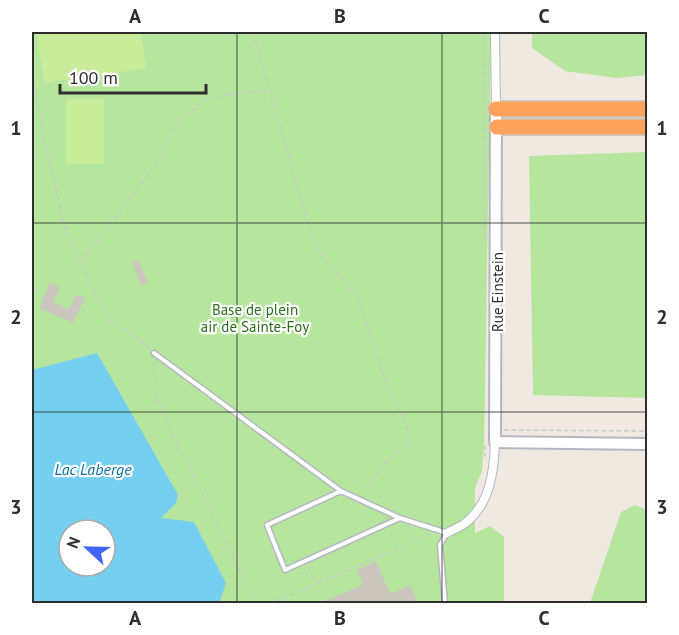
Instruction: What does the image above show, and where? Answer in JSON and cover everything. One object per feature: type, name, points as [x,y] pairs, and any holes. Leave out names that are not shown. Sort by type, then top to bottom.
[{"type":"highway","points":[[496,109],[648,109]]},
{"type":"highway","points":[[496,127],[648,127]]},
{"type":"street","name":"Rue Einstein","points":[[447,533],[464,524],[482,504],[492,475],[490,442],[496,127],[495,32]]},
{"type":"street","points":[[490,442],[648,444]]},
{"type":"lane","points":[[154,353],[341,491],[400,518],[447,533],[440,545],[445,603]]},
{"type":"lane","points":[[341,491],[267,525],[285,570],[400,518]]},
{"type":"path","points":[[254,32],[315,247],[358,297],[379,364],[408,429],[408,444],[384,464],[359,500]]},
{"type":"path","points":[[32,71],[43,133],[66,232],[110,321],[140,340],[154,353],[156,391],[164,416],[257,603]]},
{"type":"path","points":[[81,261],[161,157],[177,122],[208,97],[270,90]]},
{"type":"path","points":[[515,430],[648,431]]},
{"type":"path","points":[[484,465],[490,442]]},
{"type":"path","points":[[269,603],[427,535],[447,533]]},
{"type":"path","points":[[305,561],[316,584]]},
{"type":"green space","name":"Base de plein air de Sainte-Foy","points":[[32,32],[491,32],[484,445],[482,471],[475,488],[475,533],[490,526],[504,537],[504,603],[32,603]]},
{"type":"green space","points":[[37,32],[141,32],[146,68],[44,83]]},
{"type":"green space","points":[[532,32],[647,32],[647,75],[616,78],[565,71],[532,48]]},
{"type":"green space","points":[[66,99],[104,99],[104,164],[66,164]]},
{"type":"green space","points":[[550,115],[647,115],[647,121],[550,121]]},
{"type":"green space","points":[[647,152],[647,398],[533,395],[529,156]]},
{"type":"green space","points":[[635,505],[647,510],[647,603],[590,603],[621,512]]},
{"type":"water","name":"Lac Laberge","points":[[97,353],[178,495],[176,503],[161,518],[194,522],[226,583],[219,603],[32,603],[32,370]]},
{"type":"building","points":[[138,260],[148,282],[141,286],[132,262]]},
{"type":"building","points":[[50,283],[60,287],[53,302],[69,309],[76,294],[85,298],[73,323],[39,308]]},
{"type":"building","points":[[376,561],[390,594],[410,585],[418,603],[320,603],[363,585],[357,570]]}]
